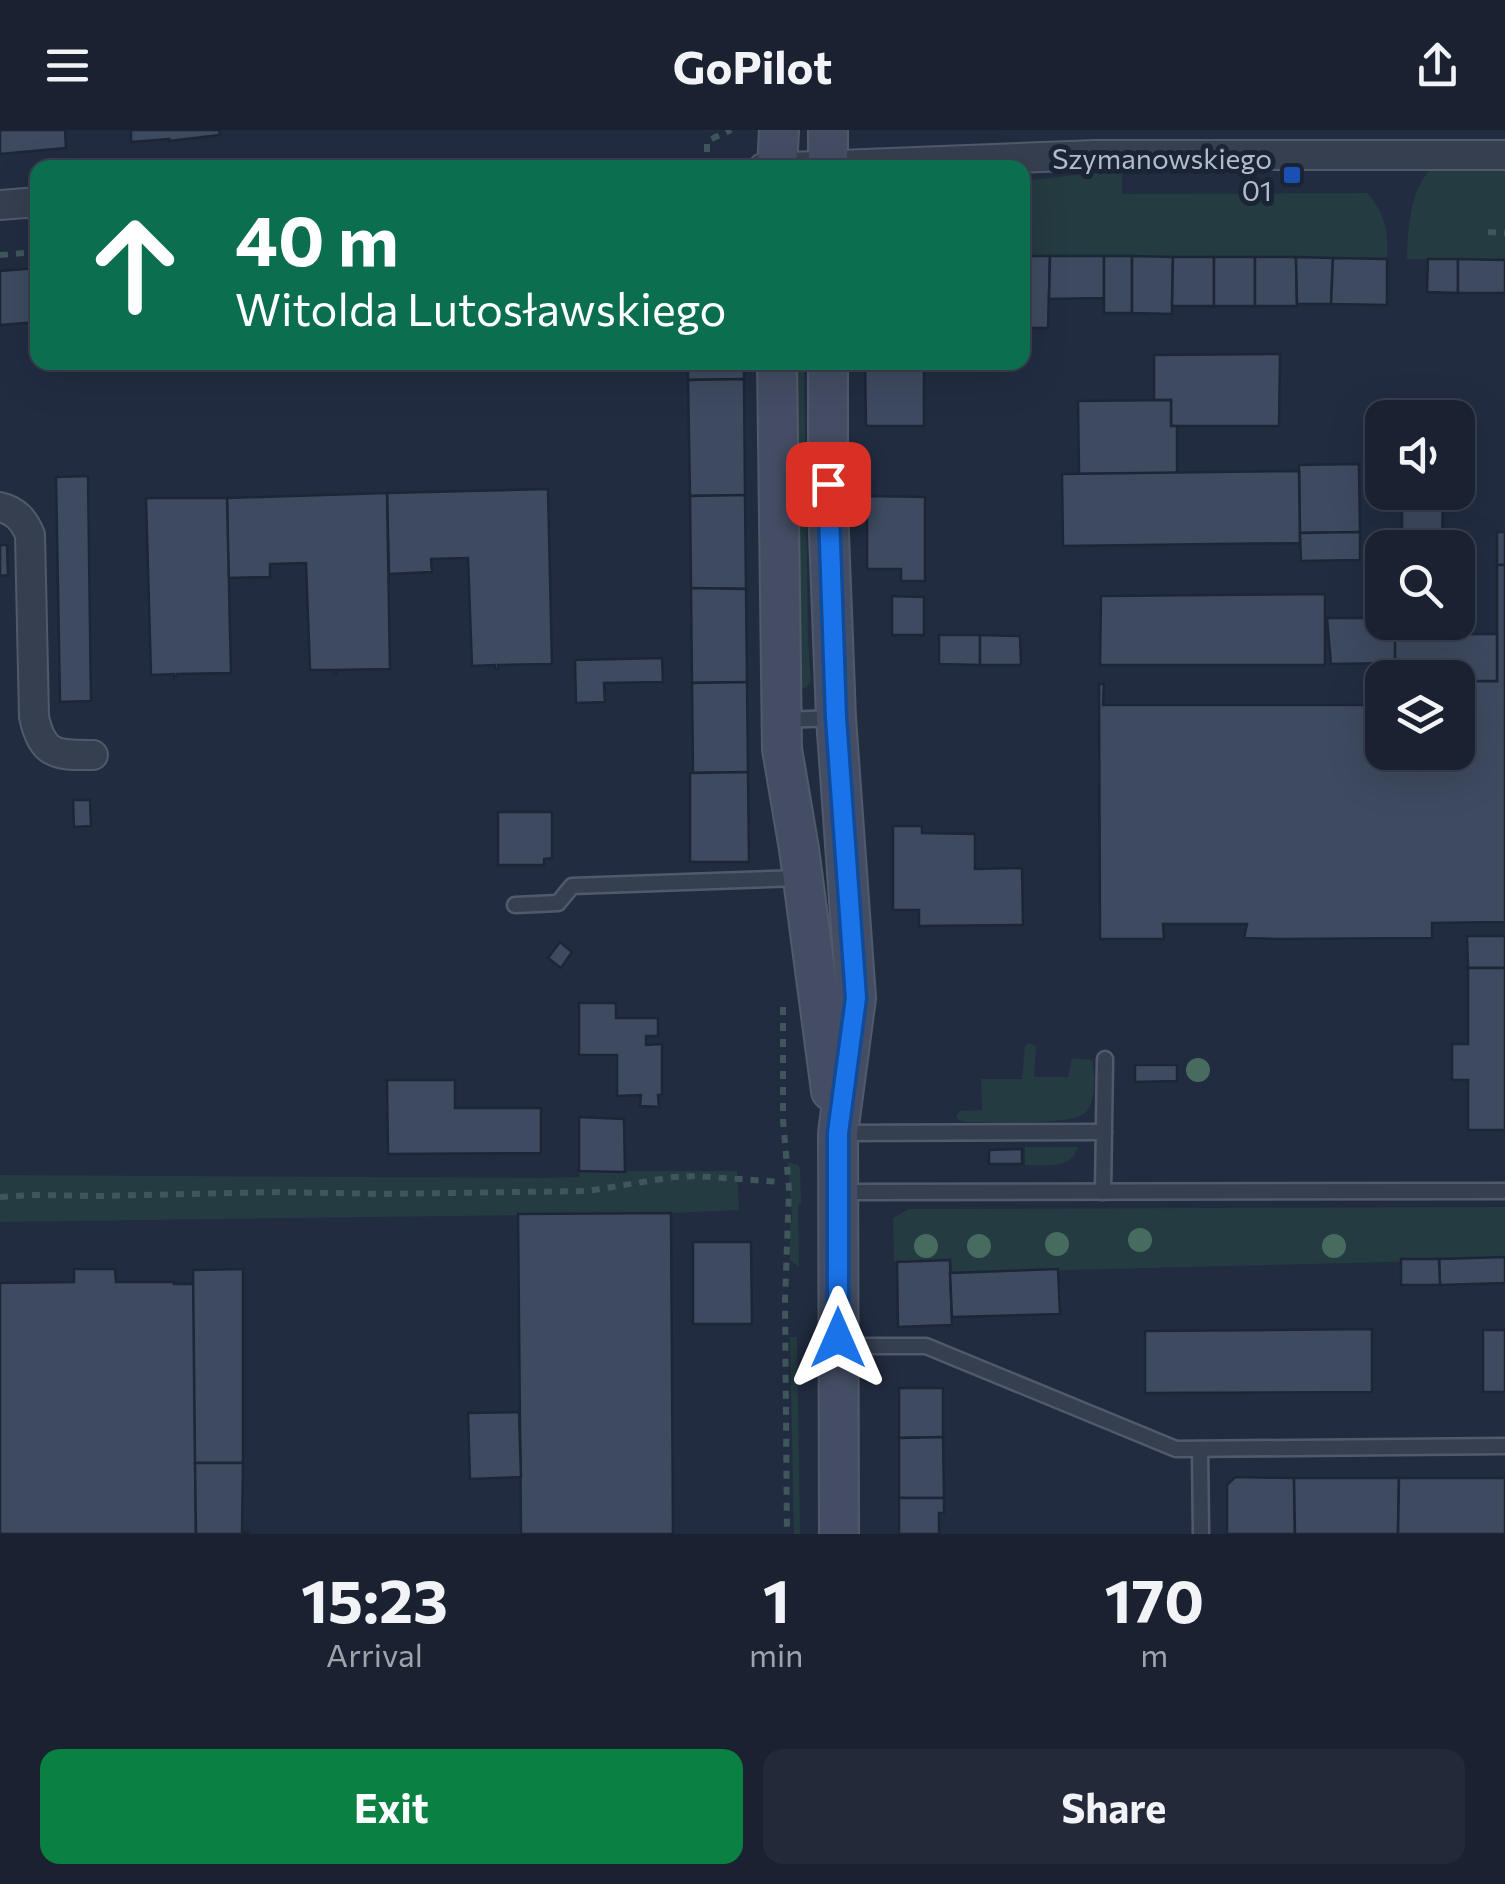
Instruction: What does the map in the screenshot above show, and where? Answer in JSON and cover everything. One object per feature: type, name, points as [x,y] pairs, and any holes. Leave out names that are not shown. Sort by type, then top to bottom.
[{"type":"main road","points":[[777,160],[779,130]]},
{"type":"main road","points":[[778,370],[782,749],[838,1133]]},
{"type":"main road","points":[[828,370],[828,507],[836,718],[856,998],[838,1133],[839,1534]]},
{"type":"street","points":[[828,154],[1006,160],[1095,155],[1505,155]]},
{"type":"street","points":[[0,206],[30,203]]},
{"type":"street","points":[[0,507],[21,519],[30,535],[37,730],[56,754],[93,755]]},
{"type":"lane","points":[[781,720],[836,718]]},
{"type":"lane","points":[[515,905],[558,903],[572,886],[803,878]]},
{"type":"lane","points":[[1103,1192],[1105,1058]]},
{"type":"lane","points":[[838,1133],[1104,1132]]},
{"type":"lane","points":[[837,1192],[1505,1191]]},
{"type":"lane","points":[[838,1346],[926,1346],[1176,1450],[1505,1446]]},
{"type":"lane","points":[[1200,1449],[1201,1534]]},
{"type":"path","points":[[707,160],[706,141],[731,130]]},
{"type":"path","points":[[1488,232],[1505,233]]},
{"type":"path","points":[[0,255],[30,253]]},
{"type":"path","points":[[782,1014],[783,1120],[789,1189],[785,1301],[787,1534]]},
{"type":"path","points":[[0,1198],[34,1194],[587,1191],[695,1176],[782,1182]]},
{"type":"green space","points":[[1122,170],[1122,194],[1367,193],[1385,224],[1387,259],[1030,256],[1030,180]]},
{"type":"green space","points":[[1429,171],[1505,171],[1505,260],[1407,259],[1414,201]]},
{"type":"green space","points":[[793,370],[804,370],[811,681],[806,688],[798,684]]},
{"type":"green space","points":[[1025,1046],[1036,1046],[1034,1077],[1068,1077],[1072,1058],[1092,1060],[1093,1095],[1085,1113],[1048,1122],[958,1120],[959,1111],[982,1110],[981,1079],[1022,1079]]},
{"type":"green space","points":[[1025,1147],[1078,1147],[1063,1163],[1025,1165]]},
{"type":"green space","points":[[788,1162],[800,1169],[799,1267],[790,1260]]},
{"type":"green space","points":[[579,1171],[737,1171],[739,1210],[0,1222],[0,1175],[543,1178],[579,1177]]},
{"type":"green space","points":[[1505,1207],[1505,1259],[950,1273],[949,1260],[894,1262],[893,1218],[909,1209]]},
{"type":"green space","points":[[790,1337],[797,1337],[800,1534],[794,1534]]},
{"type":"building","points":[[0,130],[65,130],[66,148],[0,154]]},
{"type":"building","points":[[131,130],[219,130],[220,135],[131,142]]},
{"type":"building","points":[[1030,256],[1050,256],[1048,328],[1030,328]]},
{"type":"building","points":[[1050,256],[1104,256],[1104,298],[1049,299]]},
{"type":"building","points":[[1104,256],[1132,256],[1132,313],[1104,313]]},
{"type":"building","points":[[1132,256],[1173,257],[1172,314],[1132,313]]},
{"type":"building","points":[[1173,257],[1214,257],[1214,306],[1172,306]]},
{"type":"building","points":[[1214,257],[1255,257],[1255,306],[1214,306]]},
{"type":"building","points":[[1255,257],[1296,257],[1297,306],[1255,306]]},
{"type":"building","points":[[1296,257],[1333,258],[1331,304],[1297,304]]},
{"type":"building","points":[[1333,258],[1387,259],[1387,305],[1331,304]]},
{"type":"building","points":[[1428,259],[1458,259],[1458,293],[1427,292]]},
{"type":"building","points":[[1458,259],[1505,260],[1505,293],[1458,293]]},
{"type":"building","points":[[30,269],[30,323],[0,325],[0,271]]},
{"type":"building","points":[[1280,354],[1279,426],[1171,426],[1171,400],[1154,400],[1154,355]]},
{"type":"building","points":[[688,370],[744,370],[744,379],[688,380]]},
{"type":"building","points":[[865,370],[924,370],[924,426],[866,426]]},
{"type":"building","points":[[744,379],[745,495],[690,496],[688,380]]},
{"type":"building","points":[[1171,400],[1171,426],[1177,426],[1177,473],[1079,474],[1078,401]]},
{"type":"building","points":[[1359,464],[1360,532],[1300,533],[1299,465]]},
{"type":"building","points":[[1299,471],[1300,543],[1063,546],[1062,474]]},
{"type":"building","points":[[88,476],[91,701],[60,702],[56,477]]},
{"type":"building","points":[[548,489],[552,664],[498,665],[498,669],[495,665],[472,666],[468,558],[431,559],[432,572],[389,574],[387,493]]},
{"type":"building","points":[[387,493],[390,669],[336,670],[336,674],[334,670],[310,670],[306,563],[270,564],[270,577],[228,578],[227,498]]},
{"type":"building","points":[[745,495],[746,589],[691,588],[690,496]]},
{"type":"building","points":[[867,496],[925,497],[925,581],[901,581],[901,569],[867,569]]},
{"type":"building","points":[[146,498],[227,498],[231,673],[177,674],[174,678],[174,674],[151,675]]},
{"type":"building","points":[[1402,510],[1443,510],[1442,530],[1402,530]]},
{"type":"building","points":[[1360,532],[1360,560],[1301,561],[1300,533]]},
{"type":"building","points":[[1497,532],[1505,532],[1505,565],[1497,565]]},
{"type":"building","points":[[0,545],[7,545],[8,575],[0,576]]},
{"type":"building","points":[[1497,565],[1505,565],[1505,922],[1432,923],[1432,938],[1244,938],[1247,924],[1163,924],[1164,939],[1100,939],[1099,684],[1104,684],[1103,705],[1365,705],[1365,770],[1475,770],[1475,681],[1497,681]]},
{"type":"building","points":[[691,588],[746,589],[747,682],[692,683]]},
{"type":"building","points":[[1325,594],[1325,665],[1100,665],[1101,596]]},
{"type":"building","points":[[892,596],[924,597],[924,635],[892,635]]},
{"type":"building","points":[[1327,618],[1365,618],[1365,640],[1396,640],[1395,660],[1331,664]]},
{"type":"building","points":[[1475,634],[1497,634],[1497,681],[1475,681],[1475,660],[1395,660],[1395,640],[1475,640]]},
{"type":"building","points":[[939,635],[980,635],[980,665],[939,664]]},
{"type":"building","points":[[980,635],[1020,636],[1021,665],[980,665]]},
{"type":"building","points":[[662,658],[663,682],[604,683],[605,702],[576,703],[575,660]]},
{"type":"building","points":[[747,682],[748,772],[693,773],[692,683]]},
{"type":"building","points":[[748,772],[749,862],[690,862],[690,773]]},
{"type":"building","points":[[73,800],[90,800],[91,826],[74,827]]},
{"type":"building","points":[[498,812],[552,812],[552,858],[544,859],[544,865],[498,865]]},
{"type":"building","points":[[893,826],[922,826],[922,833],[975,834],[975,869],[1022,868],[1023,925],[919,926],[919,910],[893,910]]},
{"type":"building","points":[[1467,936],[1505,936],[1505,968],[1468,968]]},
{"type":"building","points":[[560,942],[572,952],[561,968],[548,958]]},
{"type":"building","points":[[1468,968],[1505,968],[1505,1130],[1468,1130],[1468,1080],[1452,1080],[1452,1044],[1468,1044]]},
{"type":"building","points":[[579,1003],[616,1003],[616,1018],[658,1018],[658,1036],[646,1036],[646,1045],[662,1044],[659,1107],[640,1106],[641,1095],[617,1096],[617,1055],[579,1055]]},
{"type":"building","points":[[1135,1065],[1177,1065],[1177,1081],[1135,1082]]},
{"type":"building","points":[[387,1080],[455,1080],[455,1108],[541,1108],[541,1153],[388,1154]]},
{"type":"building","points":[[579,1117],[624,1119],[625,1172],[579,1171]]},
{"type":"building","points":[[1022,1149],[1022,1164],[989,1164],[989,1150]]},
{"type":"building","points":[[671,1213],[673,1534],[521,1534],[518,1214]]},
{"type":"building","points":[[693,1242],[751,1242],[752,1324],[693,1324]]},
{"type":"building","points":[[1505,1257],[1505,1283],[1440,1285],[1439,1259]]},
{"type":"building","points":[[1401,1259],[1439,1259],[1440,1285],[1401,1285]]},
{"type":"building","points":[[950,1260],[952,1325],[898,1327],[897,1262]]},
{"type":"building","points":[[74,1269],[115,1269],[116,1282],[194,1284],[196,1534],[0,1534],[0,1283],[74,1282]]},
{"type":"building","points":[[243,1269],[243,1463],[195,1463],[193,1270]]},
{"type":"building","points":[[1058,1269],[1060,1314],[952,1317],[950,1273]]},
{"type":"building","points":[[1372,1329],[1372,1392],[1145,1393],[1145,1331]]},
{"type":"building","points":[[1483,1330],[1505,1330],[1505,1392],[1483,1392]]},
{"type":"building","points":[[899,1388],[943,1388],[943,1437],[899,1438]]},
{"type":"building","points":[[519,1412],[521,1477],[470,1479],[468,1413]]},
{"type":"building","points":[[943,1437],[944,1498],[899,1498],[899,1438]]},
{"type":"building","points":[[195,1463],[243,1463],[242,1532],[248,1534],[196,1534]]},
{"type":"building","points":[[1235,1477],[1294,1478],[1295,1534],[1227,1534],[1227,1485]]},
{"type":"building","points":[[1294,1478],[1399,1478],[1398,1534],[1295,1534]]},
{"type":"building","points":[[1399,1478],[1505,1478],[1505,1534],[1398,1534]]},
{"type":"building","points":[[899,1498],[944,1498],[939,1534],[899,1534]]},
{"type":"place","name":"Szymanowskiego 01","points":[[1292,175]]},
{"type":"route","points":[[828,484],[836,718],[856,998],[838,1133],[838,1338]]}]
